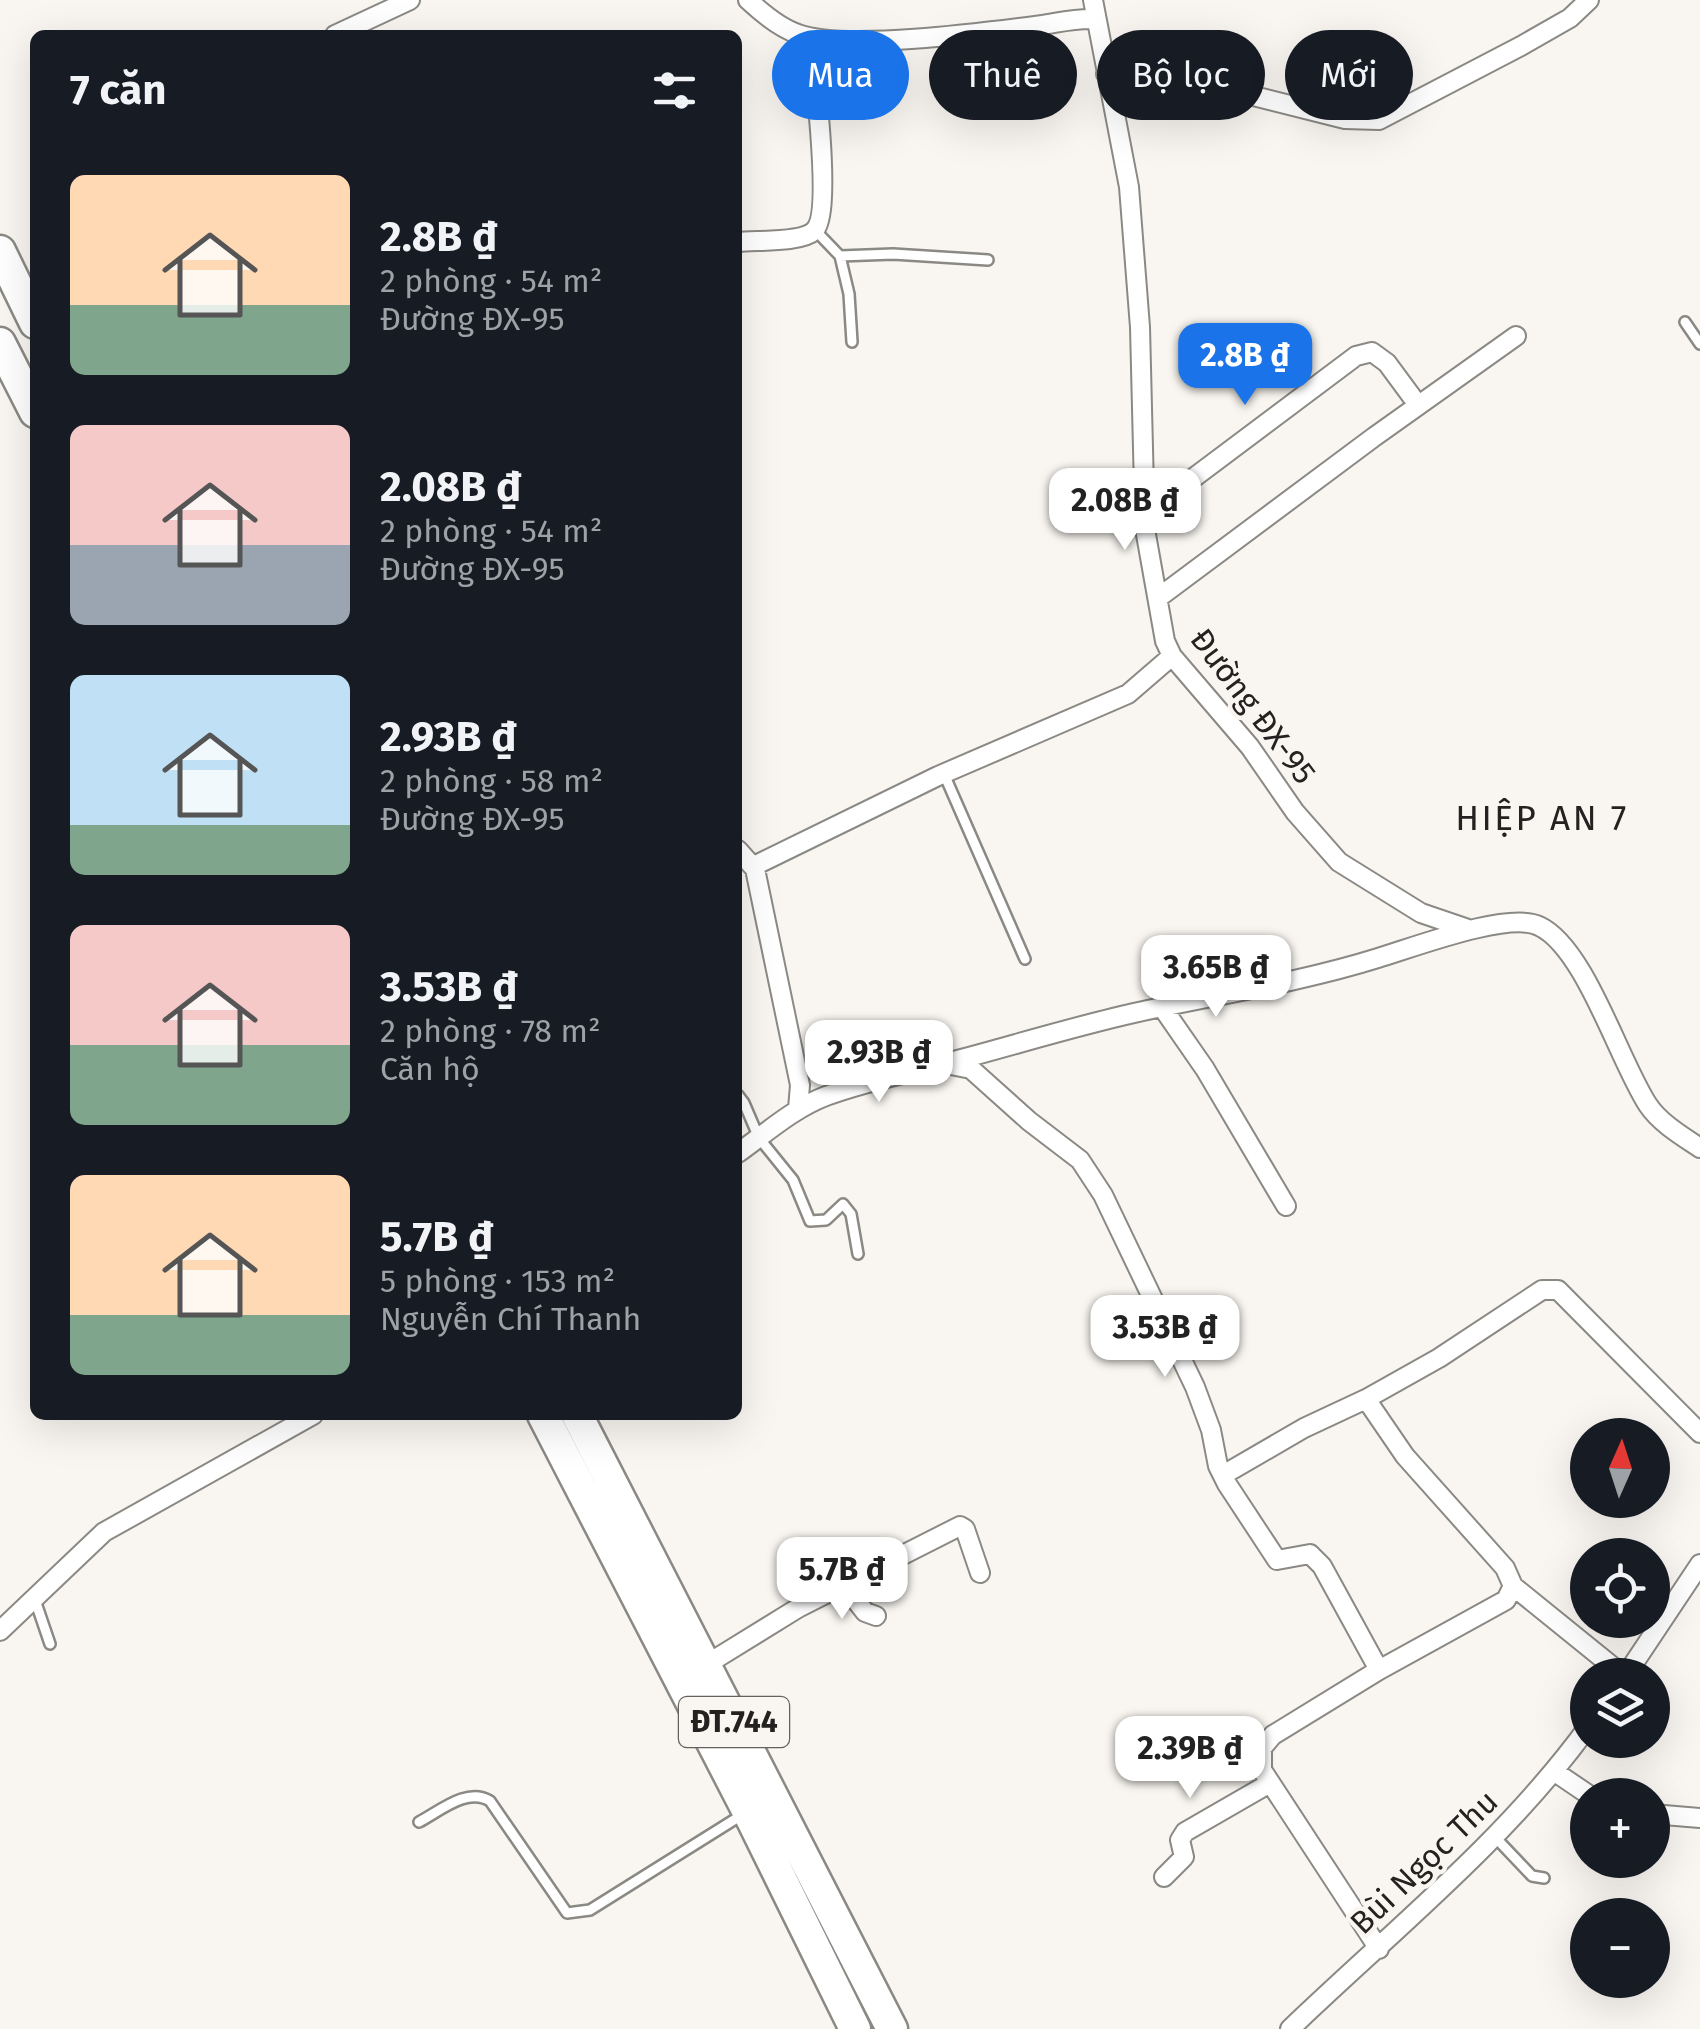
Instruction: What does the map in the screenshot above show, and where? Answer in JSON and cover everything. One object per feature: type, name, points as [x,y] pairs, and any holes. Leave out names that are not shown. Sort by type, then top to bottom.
[{"type":"main road","points":[[0,251],[30,312]]},
{"type":"main road","points":[[0,343],[30,402]]},
{"type":"main road","name":"ĐT.744","points":[[546,1420],[860,1966],[892,2029]]},
{"type":"main road","name":"ĐT.744","points":[[579,1420],[692,1674],[748,1812],[854,2029]]},
{"type":"main road","points":[[832,1980],[860,1966]]},
{"type":"street","points":[[346,30],[410,0]]},
{"type":"street","points":[[748,0],[789,30]]},
{"type":"street","name":"Đường ĐX-95","points":[[1094,0],[1098,30]]},
{"type":"street","points":[[1265,99],[1332,116],[1379,120],[1521,46],[1570,18],[1590,0]]},
{"type":"street","points":[[909,36],[1044,25],[1078,18],[1096,20]]},
{"type":"street","points":[[742,242],[801,238],[815,230],[821,217],[819,120]]},
{"type":"street","name":"Đường ĐX-95","points":[[1115,120],[1128,187],[1140,326],[1144,515],[1165,641],[1172,656],[1250,747],[1295,812],[1339,862],[1421,913],[1475,930]]},
{"type":"street","points":[[1158,598],[1516,336]]},
{"type":"street","points":[[1144,515],[1356,356],[1372,352],[1386,362],[1418,405]]},
{"type":"street","points":[[755,869],[760,863],[944,774],[1128,694],[1172,656]]},
{"type":"street","points":[[742,854],[755,869],[800,1085],[798,1109]]},
{"type":"street","name":"Đường ĐX-95","points":[[742,1150],[798,1109],[827,1096],[1162,1007],[1358,964],[1475,930],[1524,922],[1541,926],[1566,949],[1650,1108],[1700,1148]]},
{"type":"street","points":[[1162,1007],[1206,1070],[1286,1206]]},
{"type":"street","points":[[946,1064],[971,1069],[1080,1160],[1112,1213],[1195,1387],[1223,1475],[1277,1560],[1310,1554],[1322,1566],[1379,1670]]},
{"type":"street","points":[[1223,1475],[1439,1358],[1542,1290],[1558,1290],[1700,1434]]},
{"type":"street","points":[[1366,1399],[1405,1456],[1505,1568],[1513,1586],[1603,1658]]},
{"type":"street","points":[[0,1631],[104,1532],[304,1420]]},
{"type":"street","points":[[692,1674],[843,1584],[960,1526],[965,1529],[980,1572]]},
{"type":"street","points":[[1637,1658],[1700,1564]]},
{"type":"street","points":[[843,1584],[865,1612],[876,1616]]},
{"type":"street","points":[[1379,1950],[1262,1770],[1262,1748],[1273,1735],[1379,1670],[1506,1600],[1513,1586]]},
{"type":"street","name":"Bùi Ngọc Thu","points":[[1290,2029],[1379,1950],[1494,1836],[1570,1752]]},
{"type":"street","points":[[1555,1772],[1570,1782]]},
{"type":"street","points":[[1164,1876],[1184,1857],[1182,1834],[1270,1783]]},
{"type":"street","points":[[1670,1816],[1700,1818]]},
{"type":"lane","points":[[815,230],[840,256],[849,294],[852,342]]},
{"type":"lane","points":[[840,256],[893,254],[988,260]]},
{"type":"lane","points":[[1685,322],[1700,344]]},
{"type":"lane","points":[[944,774],[1024,959]]},
{"type":"lane","points":[[742,1101],[760,1138],[793,1180],[810,1220],[826,1220],[843,1204],[852,1214],[858,1254]]},
{"type":"lane","points":[[34,1597],[50,1644]]},
{"type":"lane","points":[[419,1822],[470,1795],[490,1801],[566,1913],[590,1910],[748,1812]]},
{"type":"lane","points":[[1494,1836],[1532,1876],[1544,1878]]},
{"type":"district","name":"HIỆP AN 7","points":[[1542,818]]}]
